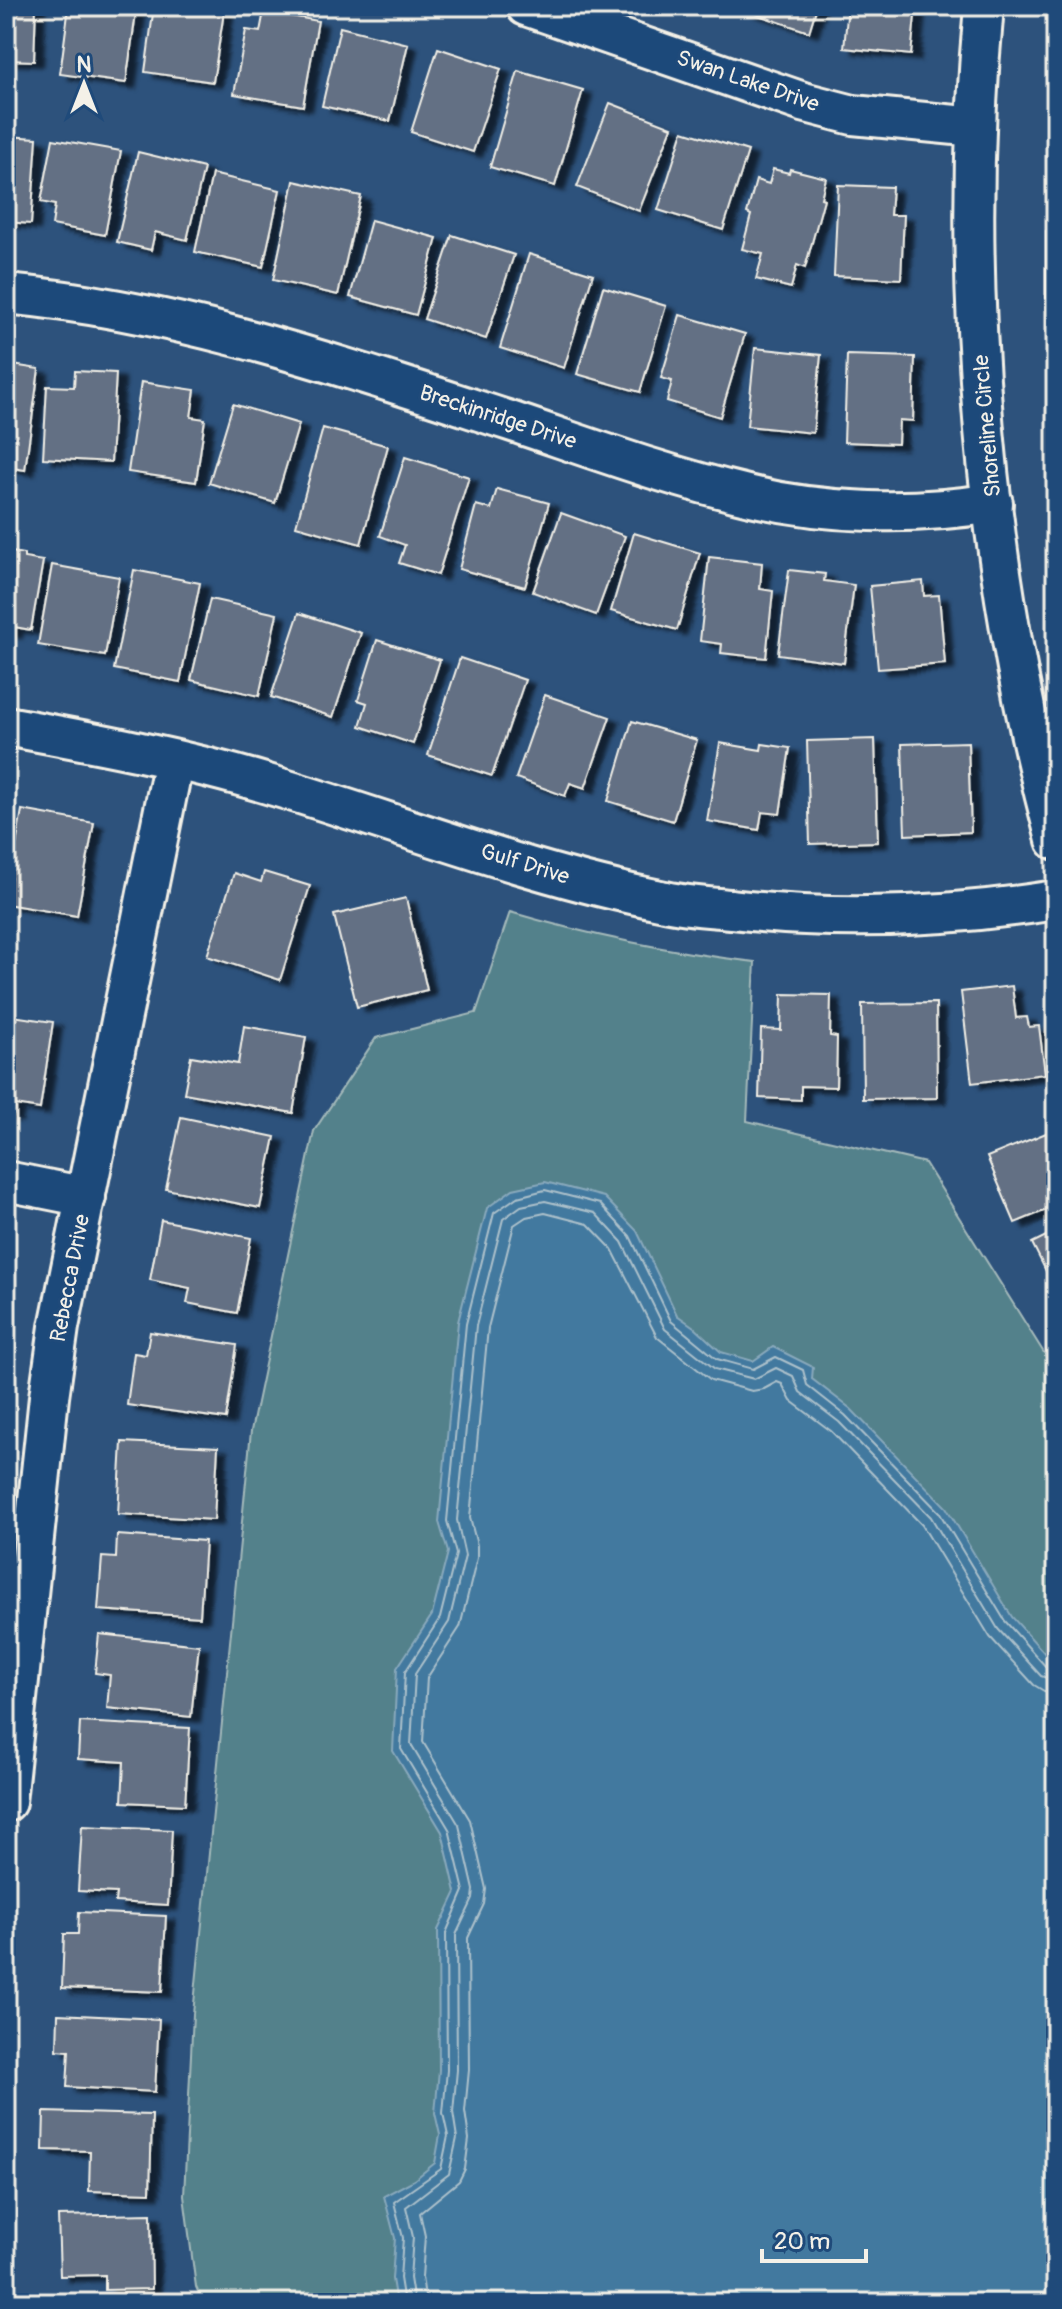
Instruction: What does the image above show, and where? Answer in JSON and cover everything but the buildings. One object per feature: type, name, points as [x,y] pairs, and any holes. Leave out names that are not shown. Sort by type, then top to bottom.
[{"type":"street","name":"Swan Lake Drive","points":[[526,6],[803,102],[853,115],[976,127]]},
{"type":"street","name":"Shoreline Circle","points":[[984,6],[976,127],[978,314],[986,439],[1017,663],[1056,840]]},
{"type":"street","name":"Breckinridge Drive","points":[[6,294],[122,310],[298,352],[683,478],[749,496],[869,511],[949,510],[993,503]]},
{"type":"street","name":"Gulf Drive","points":[[6,726],[174,760],[268,784],[575,880],[667,902],[781,915],[876,918],[970,913],[1056,900]]},
{"type":"street","name":"Rebecca Drive","points":[[6,1802],[15,1624],[59,1327],[174,760]]},
{"type":"street","points":[[6,1181],[86,1197]]},
{"type":"green space","points":[[510,912],[631,942],[755,962],[747,1121],[925,1163],[1056,1372],[1056,2303],[203,2303],[196,2287],[184,2196],[193,2014],[251,1431],[314,1131],[376,1038],[476,1013]]},
{"type":"water","points":[[545,1182],[604,1197],[637,1231],[677,1315],[721,1352],[753,1361],[773,1347],[813,1367],[812,1379],[851,1409],[946,1507],[1012,1617],[1056,1666],[1056,2287],[1045,2303],[396,2303],[392,2279],[395,2238],[384,2196],[414,2180],[435,2163],[440,2135],[435,2113],[439,2070],[438,1930],[456,1892],[442,1832],[393,1751],[397,1668],[432,1615],[448,1552],[439,1522],[458,1322],[487,1208],[513,1189]]}]
